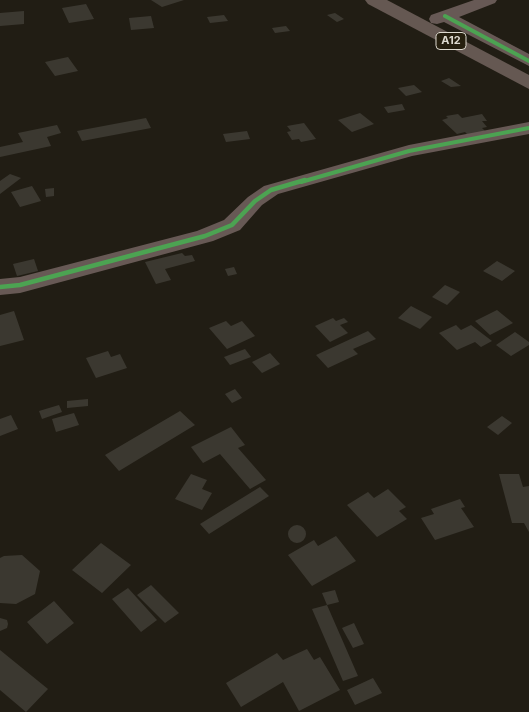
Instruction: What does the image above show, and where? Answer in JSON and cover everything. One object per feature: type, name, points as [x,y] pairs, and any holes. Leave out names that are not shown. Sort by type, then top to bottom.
[{"type":"highway","name":"A12","points":[[374,0],[529,83]]},
{"type":"street","points":[[420,25],[489,0]]},
{"type":"street","points":[[445,16],[529,61]]},
{"type":"street","points":[[0,287],[20,285],[205,236],[232,225],[255,202],[271,190],[409,151],[529,128]]},
{"type":"building","points":[[151,0],[184,0],[162,7]]},
{"type":"building","points":[[86,4],[94,19],[69,23],[62,8]]},
{"type":"building","points":[[24,11],[24,24],[0,26],[0,13]]},
{"type":"building","points":[[335,13],[344,19],[337,22],[327,15]]},
{"type":"building","points":[[224,15],[228,21],[210,23],[207,17]]},
{"type":"building","points":[[151,16],[154,28],[131,30],[129,18]]},
{"type":"building","points":[[286,26],[290,31],[275,33],[272,28]]},
{"type":"building","points":[[68,57],[78,71],[55,76],[45,62]]},
{"type":"building","points":[[449,78],[461,86],[451,87],[441,81]]},
{"type":"building","points":[[414,85],[422,92],[406,96],[398,88]]},
{"type":"building","points":[[402,104],[405,110],[388,113],[384,107]]},
{"type":"building","points":[[360,113],[374,124],[352,132],[338,120]]},
{"type":"building","points":[[458,114],[462,118],[482,114],[487,121],[482,121],[487,127],[482,128],[486,132],[468,135],[465,132],[457,134],[442,120],[448,118],[446,116]]},
{"type":"building","points":[[146,118],[151,128],[82,141],[77,131]]},
{"type":"building","points":[[304,123],[316,139],[301,142],[299,139],[292,140],[287,132],[291,131],[287,126]]},
{"type":"building","points":[[57,125],[61,133],[47,137],[51,146],[0,157],[0,147],[23,142],[18,133]]},
{"type":"building","points":[[247,131],[250,139],[226,142],[223,134]]},
{"type":"building","points":[[10,174],[21,178],[0,194],[0,181]]},
{"type":"building","points":[[32,186],[41,201],[20,207],[11,192]]},
{"type":"building","points":[[54,188],[54,196],[46,197],[45,189]]},
{"type":"building","points":[[182,253],[185,256],[192,255],[195,261],[165,269],[171,280],[156,284],[145,262]]},
{"type":"building","points":[[34,259],[38,271],[17,276],[13,264]]},
{"type":"building","points":[[497,261],[515,271],[502,281],[483,271]]},
{"type":"building","points":[[234,267],[237,274],[228,276],[225,269]]},
{"type":"building","points":[[445,285],[460,292],[447,305],[432,297]]},
{"type":"building","points":[[411,306],[432,317],[420,329],[398,318]]},
{"type":"building","points":[[497,310],[513,323],[490,335],[475,321]]},
{"type":"building","points":[[14,311],[24,340],[0,346],[0,315]]},
{"type":"building","points":[[333,318],[336,321],[344,318],[348,322],[340,325],[348,333],[330,342],[315,326]]},
{"type":"building","points":[[226,321],[231,326],[242,321],[255,336],[227,349],[209,328]]},
{"type":"building","points":[[456,325],[461,330],[471,325],[492,341],[481,347],[475,342],[457,350],[439,333]]},
{"type":"building","points":[[368,331],[376,339],[353,349],[358,354],[328,368],[316,355]]},
{"type":"building","points":[[515,332],[529,342],[529,345],[511,356],[496,345]]},
{"type":"building","points":[[245,349],[251,357],[230,365],[224,357]]},
{"type":"building","points":[[108,351],[111,357],[120,354],[127,368],[96,378],[86,358]]},
{"type":"building","points":[[270,353],[280,364],[262,373],[252,362]]},
{"type":"building","points":[[235,389],[242,398],[232,403],[225,394]]},
{"type":"building","points":[[88,399],[88,406],[67,408],[67,401]]},
{"type":"building","points":[[59,405],[62,412],[42,419],[39,411]]},
{"type":"building","points":[[180,411],[195,425],[119,471],[105,455]]},
{"type":"building","points":[[74,413],[79,425],[56,432],[52,419]]},
{"type":"building","points":[[11,415],[18,429],[0,436],[0,419]]},
{"type":"building","points":[[502,416],[512,423],[498,435],[487,427]]},
{"type":"building","points":[[231,427],[245,445],[238,448],[266,480],[250,489],[220,454],[203,463],[191,447]]},
{"type":"building","points":[[191,474],[207,480],[202,489],[212,493],[202,510],[175,499]]},
{"type":"building","points":[[499,474],[519,474],[523,487],[529,486],[529,532],[524,523],[512,523]]},
{"type":"building","points":[[260,487],[269,496],[209,534],[200,524]]},
{"type":"building","points":[[388,489],[406,507],[399,511],[407,519],[377,537],[347,505],[368,492],[374,498]]},
{"type":"building","points":[[460,499],[465,507],[461,508],[474,527],[435,540],[421,518],[434,514],[431,509]]},
{"type":"building","points":[[297,525],[303,528],[306,534],[303,540],[297,543],[291,540],[288,534],[291,528]]},
{"type":"building","points":[[336,536],[356,561],[312,586],[288,555],[314,540],[318,546]]},
{"type":"building","points":[[101,543],[131,565],[102,593],[72,570]]},
{"type":"building","points":[[22,555],[40,571],[35,594],[16,604],[0,603],[0,558]]},
{"type":"building","points":[[151,585],[179,613],[165,623],[137,595]]},
{"type":"building","points":[[128,588],[157,620],[141,632],[112,599]]},
{"type":"building","points":[[335,590],[339,602],[327,605],[322,593]]},
{"type":"building","points":[[54,601],[74,623],[47,644],[27,622]]},
{"type":"building","points":[[327,605],[358,676],[343,681],[312,609]]},
{"type":"building","points":[[0,618],[7,620],[8,624],[7,628],[0,631]]},
{"type":"building","points":[[354,623],[364,644],[353,648],[342,628]]},
{"type":"building","points":[[307,649],[314,660],[320,657],[340,690],[299,711],[283,682],[241,707],[226,683],[277,653],[283,660]]},
{"type":"building","points":[[0,650],[48,689],[26,712],[0,690]]},
{"type":"building","points":[[373,678],[382,693],[355,705],[347,690]]},
{"type":"cycle path","points":[[445,16],[529,61]]},
{"type":"cycle path","points":[[0,287],[20,285],[205,236],[232,225],[255,201],[271,190],[409,151],[529,128]]}]
